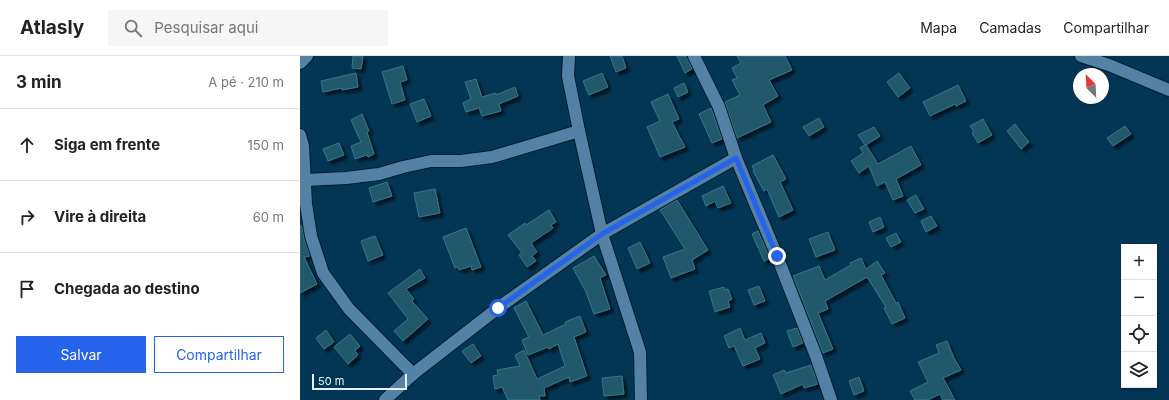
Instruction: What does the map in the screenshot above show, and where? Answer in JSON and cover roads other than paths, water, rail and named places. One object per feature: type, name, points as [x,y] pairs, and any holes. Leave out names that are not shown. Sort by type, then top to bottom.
[{"type":"street","points":[[300,63],[307,56]]},
{"type":"street","points":[[569,56],[568,76],[602,234],[640,352],[641,400]]},
{"type":"street","points":[[694,56],[718,107],[736,158],[777,256],[816,356],[831,400]]},
{"type":"street","points":[[1081,56],[1109,65],[1169,90]]},
{"type":"street","points":[[303,182],[379,174],[431,161],[461,161],[492,157],[579,131]]},
{"type":"street","points":[[300,135],[303,146],[303,182],[311,236],[323,273],[350,309],[413,374]]},
{"type":"street","points":[[385,400],[413,374],[498,308],[602,234],[736,158]]}]
